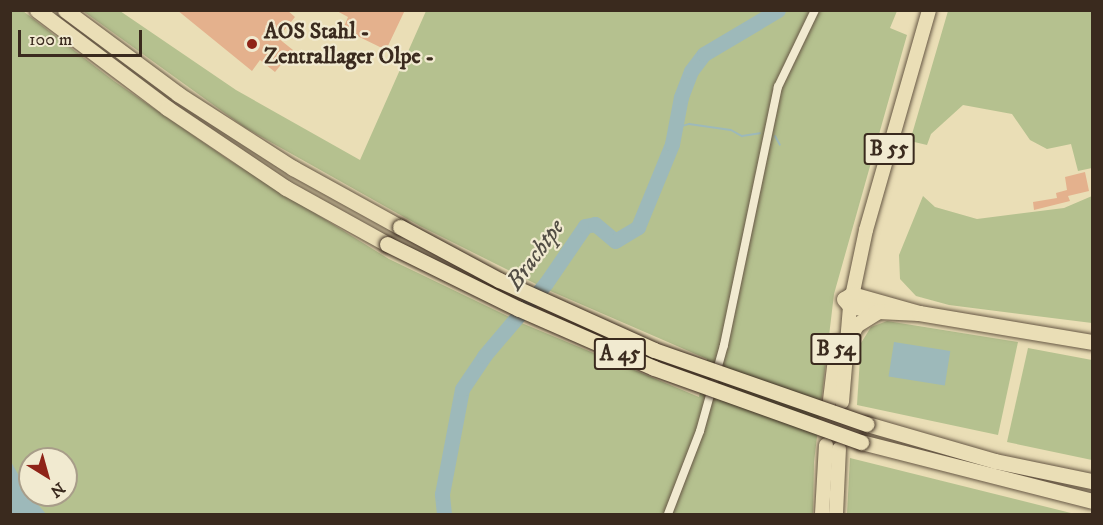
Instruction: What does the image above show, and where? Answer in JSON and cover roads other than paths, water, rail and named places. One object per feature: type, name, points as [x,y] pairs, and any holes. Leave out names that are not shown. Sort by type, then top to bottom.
[{"type":"highway","name":"A 45","points":[[37,10],[167,108],[266,175],[387,244],[519,309],[625,356],[722,394],[861,442],[1092,501]]},
{"type":"highway","name":"A 45","points":[[65,10],[178,94],[294,168],[400,227],[540,300],[654,350],[867,424],[995,461],[1092,481]]},
{"type":"highway","points":[[849,300],[878,311],[920,313]]},
{"type":"highway","points":[[849,300],[1092,342]]},
{"type":"highway","points":[[845,345],[856,325],[878,311]]},
{"type":"main road","name":"B 55","points":[[845,345],[849,300],[863,229],[909,67],[929,10]]},
{"type":"main road","name":"B 54","points":[[845,345],[836,401],[849,300]]},
{"type":"main road","points":[[822,514],[833,447],[836,514]]},
{"type":"street","points":[[668,514],[700,431],[724,345],[778,87],[815,10]]},
{"type":"water","points":[[894,342],[950,351],[945,385],[889,377]]},
{"type":"water","points":[[10,460],[18,474],[18,507],[40,507],[46,514],[11,514]]},
{"type":"waterway","name":"Brachtpe","points":[[444,514],[442,494],[462,389],[484,356],[546,283],[585,226],[595,224],[615,241],[638,227],[672,144],[681,97],[691,71],[704,54],[778,10]]},
{"type":"waterway","points":[[675,128],[689,124],[731,130],[742,136],[760,133]]},
{"type":"waterway","points":[[775,136],[780,145]]},
{"type":"place","name":"AOS Stahl - Zentrallager Olpe -","points":[[252,44]]}]
